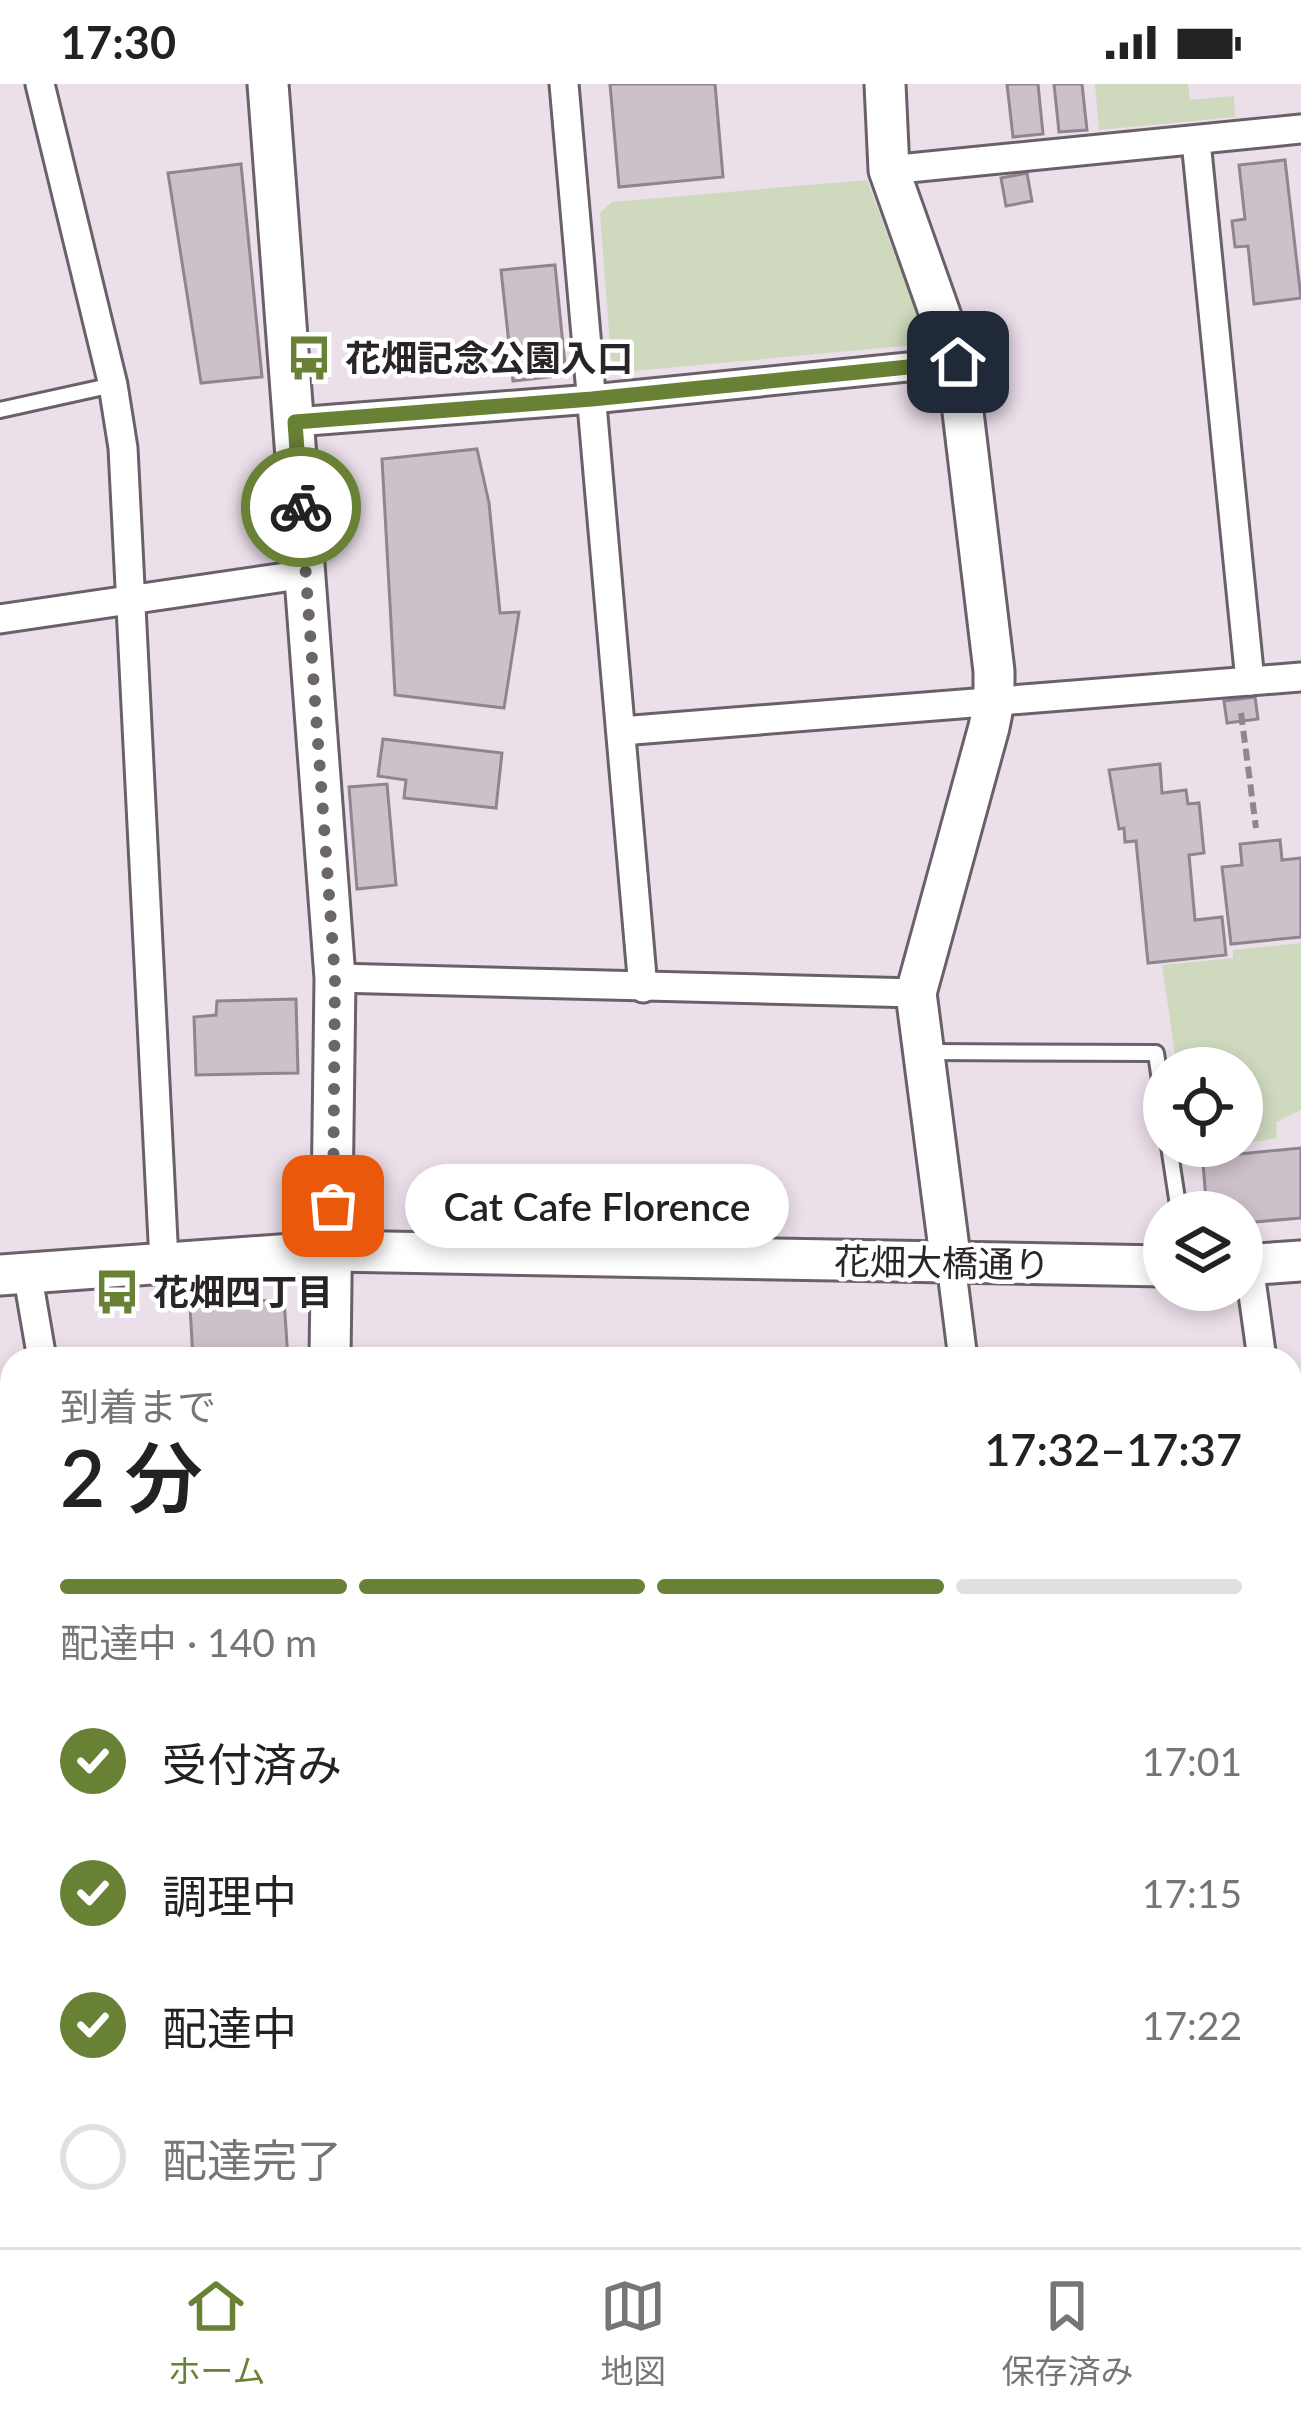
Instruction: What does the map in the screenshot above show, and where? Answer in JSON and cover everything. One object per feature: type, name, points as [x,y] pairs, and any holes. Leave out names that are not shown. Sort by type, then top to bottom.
[{"type":"street","points":[[40,84],[113,385],[123,448],[164,1261]]},
{"type":"street","points":[[268,84],[335,978],[330,1347]]},
{"type":"street","points":[[564,84],[643,988]]},
{"type":"street","points":[[885,84],[889,170],[958,362],[994,702],[916,993],[962,1347]]},
{"type":"street","points":[[889,170],[1301,129]]},
{"type":"street","points":[[1196,141],[1244,682]]},
{"type":"street","points":[[295,422],[592,399],[958,362]]},
{"type":"street","points":[[0,619],[305,574]]},
{"type":"street","points":[[621,731],[1301,677]]},
{"type":"street","points":[[335,978],[916,993]]},
{"type":"street","name":"花畑大橋通り","points":[[14,1274],[333,1251],[1143,1267]]},
{"type":"street","points":[[1263,1264],[1301,1261]]},
{"type":"street","points":[[14,1274],[38,1347]]},
{"type":"street","points":[[1254,1311],[1260,1347]]},
{"type":"lane","points":[[0,410],[113,385]]},
{"type":"lane","points":[[922,1052],[1143,1053]]},
{"type":"path","points":[[1244,682],[1256,828]]},
{"type":"green space","points":[[1095,84],[1188,84],[1190,100],[1234,96],[1235,117],[1099,130]]},
{"type":"green space","points":[[867,180],[924,332],[914,345],[623,372],[611,359],[600,213],[612,202]]},
{"type":"green space","points":[[1301,943],[1301,1110],[1276,1122],[1277,1138],[1263,1140],[1263,1047],[1174,1047],[1162,965],[1233,958],[1233,950]]},
{"type":"building","points":[[610,84],[715,84],[723,177],[619,187]]},
{"type":"building","points":[[1007,84],[1038,84],[1043,134],[1013,137]]},
{"type":"building","points":[[1054,84],[1082,84],[1087,130],[1059,132]]},
{"type":"building","points":[[1285,160],[1301,298],[1254,304],[1248,246],[1235,247],[1232,221],[1245,219],[1239,165]]},
{"type":"building","points":[[241,164],[262,377],[201,383],[168,173]]},
{"type":"building","points":[[1027,173],[1032,201],[1006,206],[1001,178]]},
{"type":"building","points":[[555,265],[566,375],[513,381],[501,270]]},
{"type":"building","points":[[477,449],[489,503],[500,613],[519,612],[504,708],[395,695],[382,459]]},
{"type":"building","points":[[1255,697],[1258,719],[1227,723],[1224,701]]},
{"type":"building","points":[[383,739],[502,753],[496,808],[404,798],[406,780],[378,776]]},
{"type":"building","points":[[1160,764],[1162,793],[1186,790],[1188,804],[1199,803],[1204,853],[1189,855],[1195,920],[1222,917],[1226,955],[1148,963],[1136,841],[1125,842],[1124,828],[1119,829],[1109,770]]},
{"type":"building","points":[[387,784],[396,885],[357,889],[349,787]]},
{"type":"building","points":[[1280,840],[1282,860],[1301,858],[1301,937],[1231,944],[1222,867],[1242,865],[1240,844]]},
{"type":"building","points":[[296,999],[298,1073],[196,1075],[194,1017],[216,1015],[217,1001]]},
{"type":"building","points":[[1301,1148],[1301,1218],[1263,1221],[1263,1191],[1205,1191],[1203,1167],[1263,1167],[1263,1152]]},
{"type":"building","points":[[284,1299],[287,1347],[192,1347],[190,1306]]},
{"type":"way so far","points":[[301,507],[335,978],[333,1206]]},
{"type":"place","name":"花畑記念公園入口","points":[[309,358]]},
{"type":"place","name":"Cat Cafe Florence","points":[[333,1206]]},
{"type":"place","name":"花畑四丁目","points":[[117,1292]]},
{"type":"route","points":[[301,507],[295,422],[592,399],[958,362]]}]
